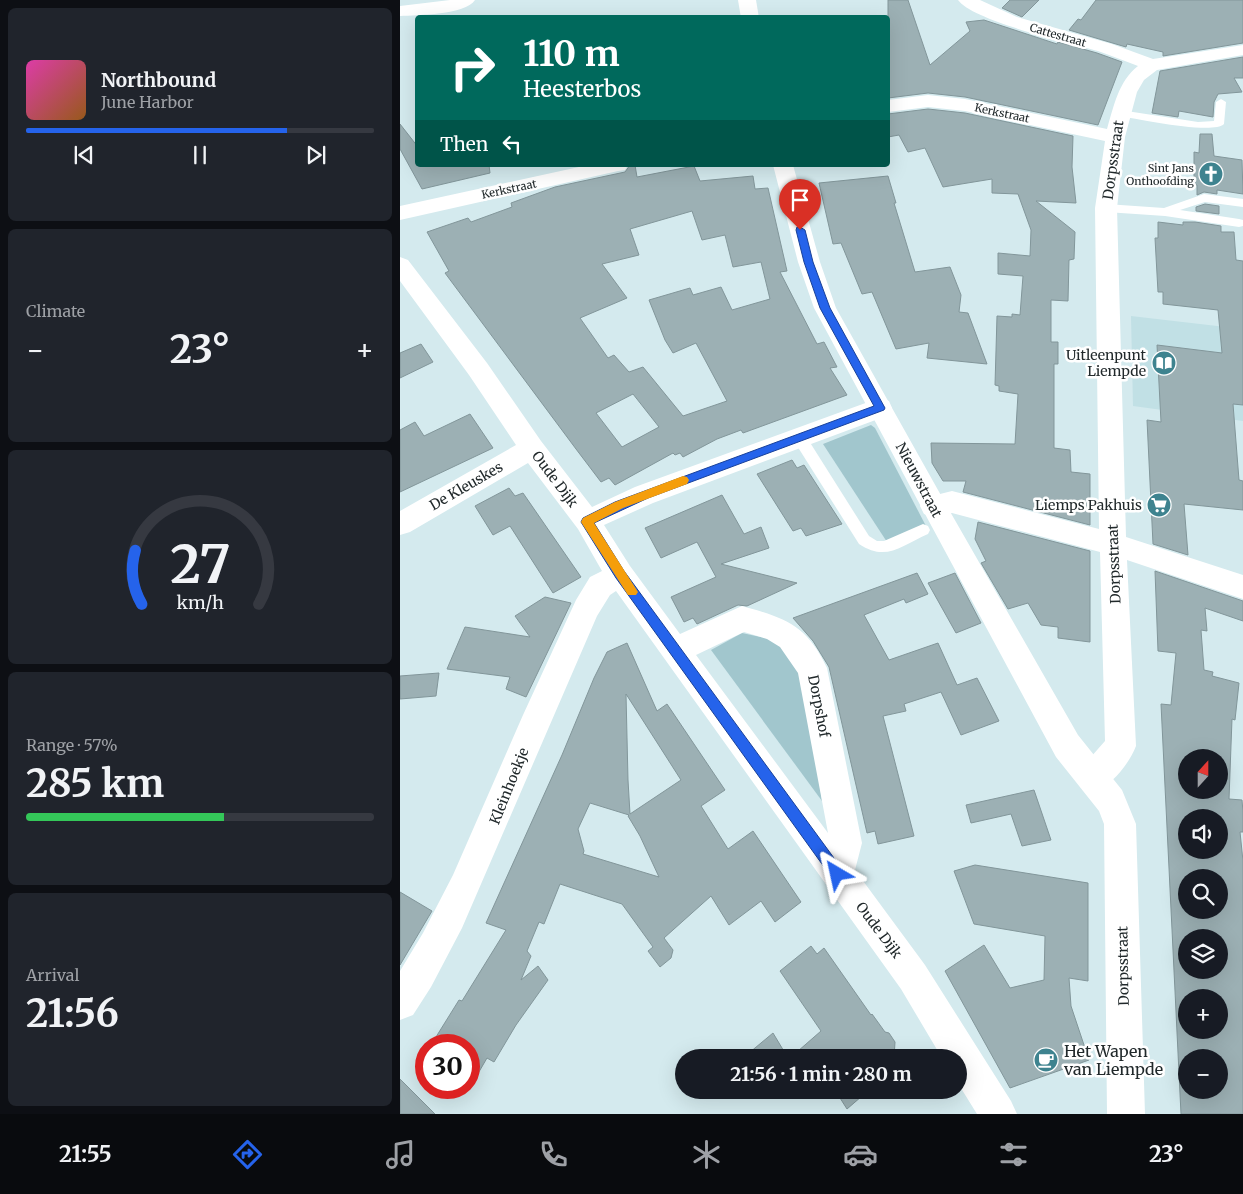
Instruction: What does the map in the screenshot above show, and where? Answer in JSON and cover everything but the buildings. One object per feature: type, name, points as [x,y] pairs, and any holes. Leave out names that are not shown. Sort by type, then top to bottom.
[{"type":"street","points":[[400,11],[450,6],[466,0]]},
{"type":"street","points":[[747,0],[750,15]]},
{"type":"street","name":"Cattestraat","points":[[967,0],[984,10],[1033,28],[1130,55],[1151,65]]},
{"type":"street","points":[[1151,65],[1243,50]]},
{"type":"street","name":"Dorpsstraat","points":[[1126,1114],[1120,824],[1111,801],[1094,777],[1121,746],[1113,544],[1106,208],[1117,125],[1127,92],[1137,76],[1151,65]]},
{"type":"street","name":"Kerkstraat","points":[[890,106],[928,102],[965,105],[1117,125]]},
{"type":"street","name":"Kerkstraat","points":[[400,213],[609,167]]},
{"type":"street","name":"Nieuwstraat","points":[[784,167],[809,262],[825,308],[1067,746],[1094,777]]},
{"type":"street","name":"Oude Dijk","points":[[400,265],[478,369],[532,448],[587,522],[620,575],[913,977],[998,1114]]},
{"type":"street","points":[[587,522],[619,505],[880,408]]},
{"type":"street","name":"De Kleuskes","points":[[400,524],[532,448]]},
{"type":"street","points":[[933,506],[952,502],[1113,544],[1243,587]]},
{"type":"street","name":"Kleinhoekje","points":[[400,1002],[416,978],[449,918],[483,850],[518,763],[586,609],[600,586],[620,575]]},
{"type":"street","name":"Dorpshof","points":[[675,651],[742,619],[775,628],[790,638],[812,668],[846,843],[837,874]]},
{"type":"lane","points":[[1117,125],[1219,124],[1221,102]]},
{"type":"lane","points":[[1165,212],[1204,198],[1243,203]]},
{"type":"lane","points":[[1106,208],[1165,212],[1239,223]]},
{"type":"lane","points":[[799,437],[864,540],[875,548],[885,547],[923,530]]},
{"type":"shaded area","points":[[1131,316],[1243,329],[1243,421],[1133,406]]},
{"type":"shaded area","points":[[871,425],[875,428],[927,528],[887,542],[823,444]]},
{"type":"shaded area","points":[[742,633],[770,639],[784,648],[805,675],[822,801],[711,650]]},
{"type":"slow traffic","points":[[632,592],[587,522],[619,505],[683,480]]},
{"type":"place","name":"Sint Jans Onthoofding","points":[[1211,174]]},
{"type":"place","name":"Uitleenpunt Liempde","points":[[1164,363]]},
{"type":"place","name":"Liemps Pakhuis","points":[[1159,505]]},
{"type":"place","name":"Het Wapen van Liempde","points":[[1046,1060]]},
{"type":"route","points":[[800,230],[825,308],[880,408],[644,495],[619,505],[587,522],[620,575],[837,874]]}]
